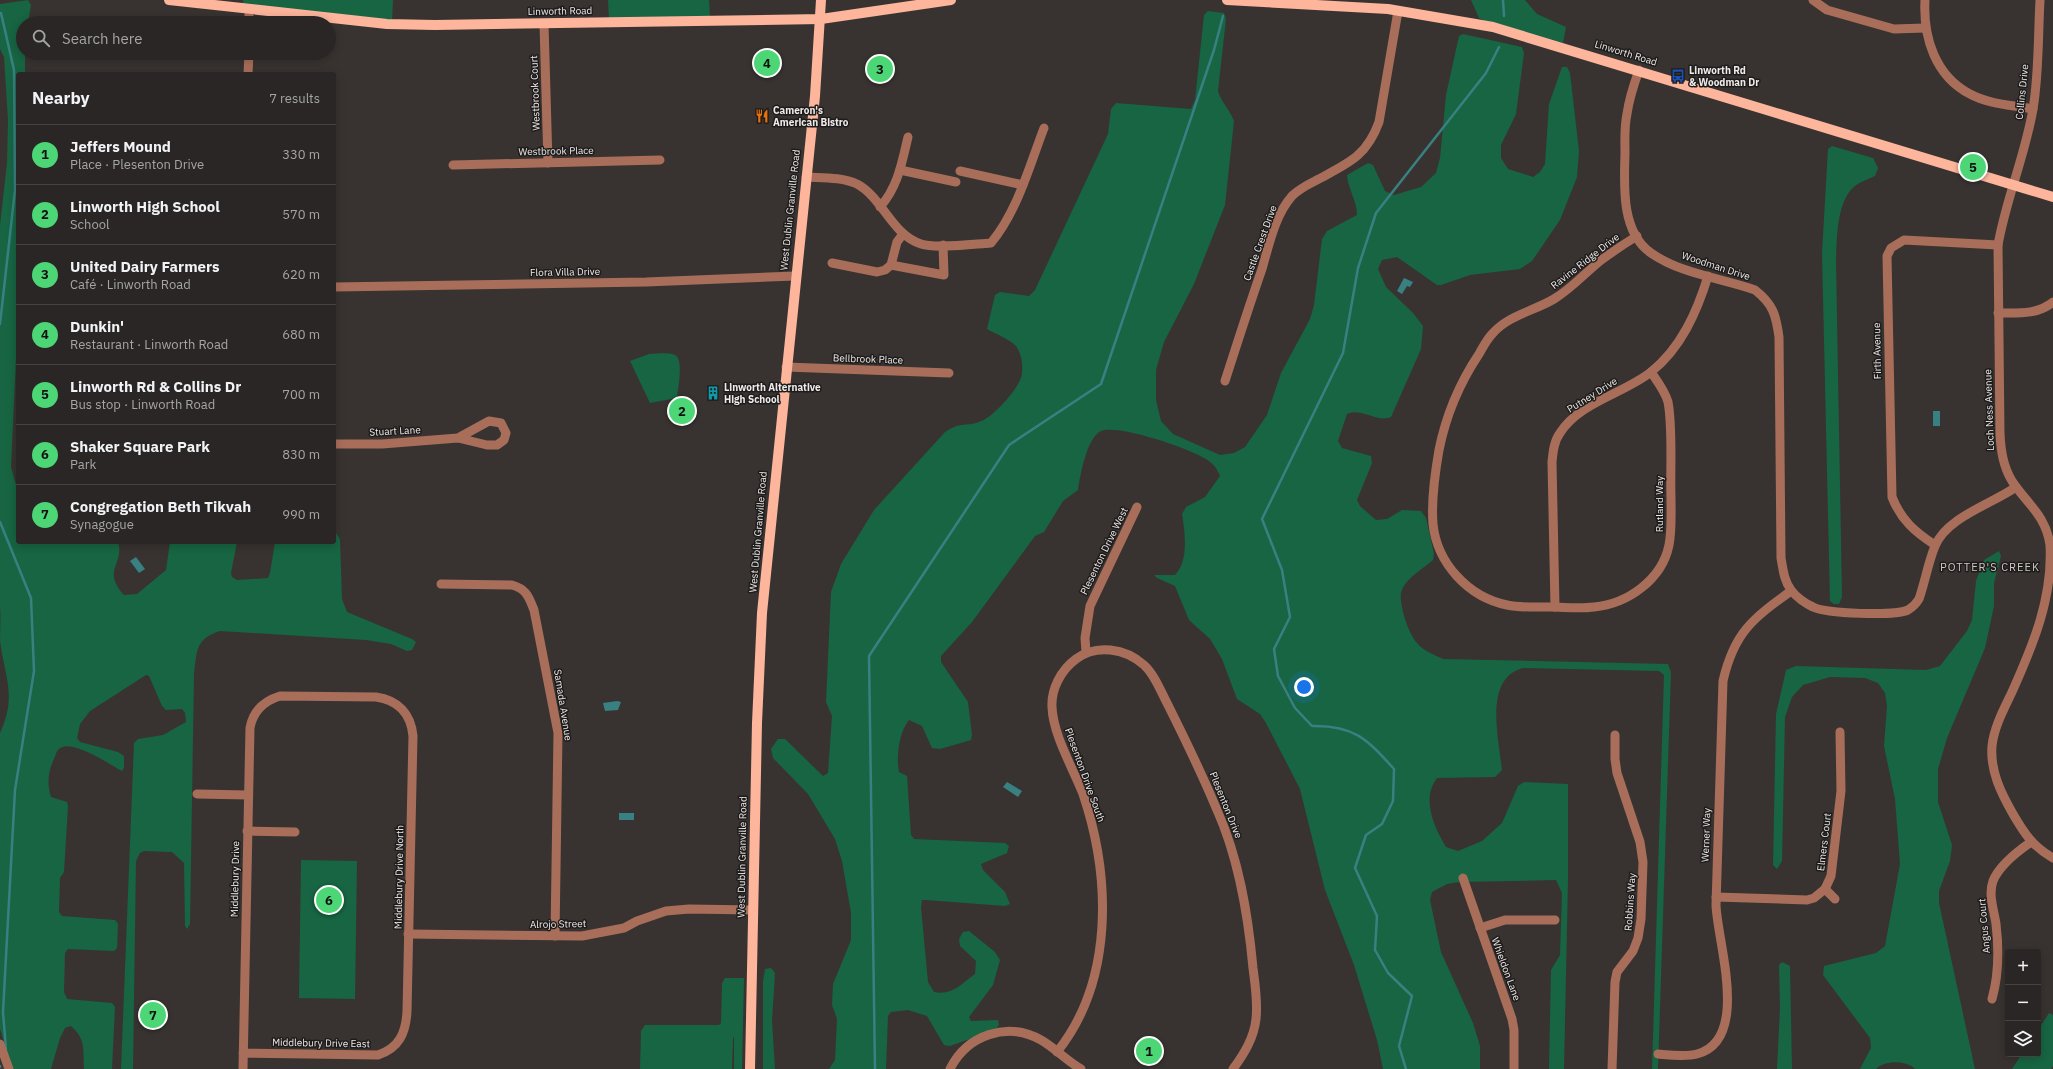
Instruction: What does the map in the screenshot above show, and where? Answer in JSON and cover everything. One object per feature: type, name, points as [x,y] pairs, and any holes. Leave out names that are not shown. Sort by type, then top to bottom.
[{"type":"main road","name":"Linworth Road","points":[[169,0],[312,16]]},
{"type":"main road","name":"West Dublin Granville Road","points":[[750,1069],[757,723],[761,636],[821,19],[821,0]]},
{"type":"main road","name":"Linworth Road","points":[[336,19],[392,25],[821,19],[951,0]]},
{"type":"main road","name":"Linworth Road","points":[[1227,0],[1398,11],[1493,27],[1639,70],[2053,197]]},
{"type":"street","points":[[1813,0],[1827,10],[1894,29],[1925,28]]},
{"type":"street","points":[[1925,0],[1925,28],[1934,56],[1944,73],[1963,90],[1982,99],[2033,109]]},
{"type":"street","name":"Collins Drive","points":[[2013,185],[2033,109],[2040,0]]},
{"type":"street","points":[[249,9],[249,16]]},
{"type":"street","name":"Castle Crest Drive","points":[[1225,381],[1272,236],[1283,208],[1292,196],[1302,188],[1354,160],[1365,149],[1374,136],[1379,122],[1398,11]]},
{"type":"street","name":"Westbrook Court","points":[[544,24],[548,163]]},
{"type":"street","points":[[248,72],[249,60]]},
{"type":"street","name":"Woodman Drive","points":[[1639,70],[1626,116],[1625,167],[1627,208],[1636,236],[1648,250],[1657,256],[1708,276],[1755,290],[1763,296],[1776,315],[1779,337],[1781,558],[1784,575],[1791,591]]},
{"type":"street","points":[[806,177],[842,180],[858,184],[903,234],[921,244],[943,246],[991,243],[998,234],[1023,185],[1044,128]]},
{"type":"street","points":[[880,207],[893,190],[900,170],[908,137]]},
{"type":"street","name":"Westbrook Place","points":[[453,165],[660,160]]},
{"type":"street","points":[[900,170],[956,182]]},
{"type":"street","points":[[960,171],[1023,185]]},
{"type":"street","name":"Loch Ness Avenue","points":[[2013,185],[2002,224],[1998,245],[2001,452],[2005,466],[2016,486],[2039,514],[2052,544],[2050,581],[2044,617],[2032,649],[1998,724],[1992,746],[1993,769],[2004,800],[2031,842],[2041,851],[2053,858]]},
{"type":"street","points":[[832,263],[877,272],[885,270],[890,265],[896,242],[903,234]]},
{"type":"street","name":"Ravine Ridge Drive","points":[[1555,607],[1519,607],[1492,601],[1468,588],[1448,566],[1437,542],[1433,524],[1436,465],[1448,417],[1464,376],[1492,333],[1512,319],[1554,299],[1602,260],[1636,236]]},
{"type":"street","name":"Firth Avenue","points":[[1935,545],[1909,527],[1896,508],[1892,497],[1890,482],[1887,256],[1891,248],[1904,240],[1998,245]]},
{"type":"street","points":[[890,265],[944,276],[943,246]]},
{"type":"street","name":"Flora Villa Drive","points":[[336,287],[638,282],[796,276]]},
{"type":"street","name":"Putney Drive","points":[[1555,607],[1552,462],[1554,447],[1560,433],[1581,412],[1651,372],[1681,339],[1701,299],[1708,276]]},
{"type":"street","points":[[1998,313],[2031,313],[2041,310],[2053,302]]},
{"type":"street","name":"Bellbrook Place","points":[[786,367],[949,373]]},
{"type":"street","name":"Rutland Way","points":[[1555,607],[1594,607],[1619,602],[1631,596],[1653,576],[1662,564],[1669,548],[1671,532],[1668,401],[1659,383],[1651,372]]},
{"type":"street","name":"Stuart Lane","points":[[336,444],[382,444],[458,438],[487,445],[497,445],[504,440],[506,433],[501,423],[489,421],[458,438]]},
{"type":"street","points":[[1791,591],[1813,607],[1827,611],[1891,612],[1907,610],[1914,606],[1919,599],[1935,545],[1948,530],[1965,514],[2001,498],[2016,486]]},
{"type":"street","name":"Plesenton Drive West","points":[[1086,652],[1085,638],[1090,606],[1137,508]]},
{"type":"street","name":"Samada Avenue","points":[[441,584],[512,585],[520,587],[526,591],[534,610],[558,733],[556,936]]},
{"type":"street","name":"Werner Way","points":[[1658,1054],[1697,1054],[1706,1050],[1718,1038],[1723,1027],[1728,1002],[1728,986],[1716,921],[1716,897],[1721,706],[1724,675],[1728,657],[1739,638],[1752,621],[1791,591]]},
{"type":"street","name":"Plesenton Drive","points":[[1086,652],[1111,650],[1129,655],[1144,666],[1155,680],[1175,719],[1227,831],[1240,878],[1245,908],[1251,948],[1257,1011],[1252,1038],[1244,1054],[1233,1069]]},
{"type":"street","name":"Plesenton Drive South","points":[[1057,1052],[1079,1018],[1090,989],[1099,952],[1102,923],[1101,877],[1097,842],[1082,791],[1057,730],[1052,706],[1056,683],[1068,665],[1086,652]]},
{"type":"street","name":"Middlebury Drive","points":[[242,1069],[251,722],[260,706],[273,698],[287,696],[376,697],[390,700],[402,709]]},
{"type":"street","name":"Middlebury Drive North","points":[[396,1045],[403,1034],[406,1022],[412,736],[410,721],[402,709]]},
{"type":"street","name":"Elmers Court","points":[[1825,889],[1831,876],[1841,791],[1840,732]]},
{"type":"street","name":"Robbins Way","points":[[1612,1069],[1614,982],[1617,972],[1633,951],[1638,938],[1642,919],[1643,862],[1640,842],[1617,773],[1615,759],[1615,734]]},
{"type":"street","points":[[197,794],[248,795]]},
{"type":"street","points":[[247,831],[295,832]]},
{"type":"street","name":"Angus Court","points":[[1992,999],[1998,967],[1998,945],[1992,903],[1994,881],[2007,863],[2031,842]]},
{"type":"street","name":"Whieldon Lane","points":[[1464,878],[1512,1019],[1514,1030],[1514,1069]]},
{"type":"street","points":[[1716,897],[1807,900],[1814,898],[1825,889],[1835,898]]},
{"type":"street","name":"Alrojo Street","points":[[408,934],[582,936],[624,928],[638,921],[666,911],[689,909],[753,910]]},
{"type":"street","points":[[1480,928],[1505,920],[1554,920]]},
{"type":"street","points":[[950,1069],[954,1061],[968,1045],[983,1037],[1000,1031],[1021,1032],[1041,1040],[1081,1069]]},
{"type":"street","points":[[0,1044],[9,1069]]},
{"type":"street","name":"Middlebury Drive East","points":[[243,1053],[370,1055],[384,1053],[396,1045]]},
{"type":"green space","points":[[28,0],[31,5],[29,16],[16,16],[16,60],[25,60],[25,72],[16,72],[16,358],[11,467],[16,485],[16,544],[118,544],[119,556],[115,567],[114,579],[124,595],[137,594],[166,570],[170,544],[237,544],[231,573],[232,577],[237,580],[268,578],[275,544],[336,544],[336,533],[340,539],[342,599],[347,612],[416,642],[412,650],[407,651],[391,644],[366,640],[220,631],[212,634],[202,642],[197,652],[194,674],[190,924],[187,929],[185,926],[184,863],[172,852],[144,851],[140,853],[136,861],[133,1069],[121,1069],[134,743],[138,739],[163,735],[186,722],[185,713],[182,709],[166,710],[162,706],[149,676],[146,675],[90,711],[80,724],[77,738],[80,742],[118,752],[124,756],[124,768],[122,771],[90,753],[71,747],[63,747],[58,750],[51,765],[49,774],[49,788],[51,797],[67,802],[68,806],[64,872],[60,878],[59,912],[62,916],[115,920],[118,924],[117,948],[114,951],[68,949],[65,953],[64,992],[67,999],[112,1003],[115,1007],[112,1069],[84,1069],[83,1045],[76,1031],[71,1026],[65,1028],[60,1038],[51,1069],[12,1069],[0,1029],[0,733],[8,708],[9,697],[0,641],[0,225],[7,163],[8,120],[4,57],[0,49],[0,4]]},
{"type":"green space","points":[[243,0],[393,0],[392,23],[336,16],[243,5]]},
{"type":"green space","points":[[608,0],[709,0],[710,17],[609,19]]},
{"type":"green space","points":[[1471,0],[1525,0],[1537,14],[1566,27],[1563,43],[1485,21],[1479,18]]},
{"type":"green space","points":[[1208,11],[1224,13],[1226,19],[1218,91],[1234,121],[1225,205],[1194,284],[1164,342],[1156,370],[1156,400],[1161,421],[1173,434],[1220,455],[1234,453],[1245,447],[1267,415],[1281,373],[1310,319],[1314,305],[1322,239],[1327,231],[1357,215],[1356,205],[1347,175],[1368,163],[1373,165],[1385,191],[1394,195],[1421,187],[1436,173],[1440,158],[1446,95],[1459,36],[1463,34],[1522,47],[1524,53],[1516,114],[1501,145],[1501,158],[1508,169],[1533,177],[1540,172],[1545,164],[1549,104],[1562,67],[1567,67],[1570,73],[1579,151],[1577,177],[1560,220],[1532,261],[1520,269],[1470,275],[1437,285],[1397,257],[1382,260],[1378,269],[1386,287],[1413,313],[1423,326],[1421,349],[1391,417],[1380,418],[1358,412],[1347,414],[1338,441],[1342,448],[1371,456],[1372,463],[1357,500],[1360,506],[1376,520],[1387,519],[1402,510],[1421,511],[1426,518],[1434,554],[1433,560],[1406,583],[1401,593],[1403,612],[1408,627],[1414,639],[1422,648],[1443,659],[1668,664],[1671,672],[1658,1069],[1652,1069],[1664,675],[1659,671],[1523,668],[1510,674],[1502,684],[1496,712],[1502,770],[1495,777],[1437,778],[1432,786],[1430,795],[1431,813],[1437,831],[1446,847],[1458,851],[1482,841],[1502,823],[1518,786],[1524,782],[1568,784],[1568,880],[1564,1069],[1549,1069],[1551,970],[1560,955],[1562,893],[1556,880],[1460,882],[1447,884],[1432,892],[1430,900],[1441,952],[1473,1023],[1480,1046],[1480,1069],[1383,1069],[1377,1040],[1354,965],[1325,890],[1300,789],[1260,714],[1237,699],[1222,659],[1210,639],[1189,620],[1175,586],[1157,578],[1154,575],[1175,575],[1179,569],[1185,546],[1182,514],[1186,507],[1205,497],[1220,476],[1219,473],[1209,461],[1169,443],[1137,434],[1110,430],[1101,431],[1092,441],[1085,458],[1078,490],[1063,501],[1044,532],[1035,536],[972,622],[941,656],[941,662],[968,702],[972,735],[971,740],[940,749],[932,748],[922,726],[909,720],[903,731],[899,745],[898,766],[899,772],[907,776],[911,835],[914,839],[1005,843],[1009,846],[1007,853],[981,864],[983,870],[1005,892],[1010,904],[1005,906],[922,900],[921,907],[928,982],[934,992],[940,993],[951,991],[975,974],[976,961],[960,946],[959,939],[963,932],[969,931],[995,952],[1000,960],[993,985],[969,1017],[971,1021],[998,1020],[999,1025],[995,1030],[950,1046],[944,1045],[927,1016],[908,1010],[891,1012],[888,1016],[886,1069],[829,1069],[835,1060],[837,1019],[832,1005],[833,984],[851,940],[851,913],[842,861],[835,839],[808,794],[773,758],[771,749],[778,739],[785,739],[823,776],[828,773],[832,716],[826,702],[831,592],[841,564],[874,510],[945,432],[956,426],[979,422],[985,419],[997,410],[1014,390],[1021,378],[1022,370],[1022,362],[1018,349],[1010,341],[987,329],[995,295],[1000,292],[1029,296],[1035,290],[1108,134],[1111,109],[1116,103],[1191,109],[1195,100],[1204,15]]},
{"type":"green space","points":[[1832,146],[1873,158],[1878,168],[1875,176],[1855,186],[1849,193],[1844,201],[1837,232],[1836,261],[1842,597],[1839,604],[1834,604],[1830,601],[1822,253],[1828,149]]},
{"type":"green space","points":[[662,353],[675,355],[678,358],[680,375],[677,398],[650,403],[630,361],[649,354]]},
{"type":"green space","points":[[1999,551],[2001,556],[1994,583],[1994,606],[1985,648],[1947,738],[1938,769],[1938,802],[1952,845],[1950,861],[1939,891],[1939,903],[1975,1069],[1915,1069],[1907,1064],[1896,1062],[1884,1064],[1876,1069],[1860,1069],[1871,1048],[1870,1038],[1823,975],[1824,966],[1876,953],[1885,946],[1900,864],[1895,799],[1884,746],[1887,706],[1885,693],[1878,683],[1865,678],[1830,677],[1803,685],[1792,697],[1785,717],[1782,861],[1777,869],[1773,865],[1776,714],[1786,670],[1796,666],[1926,670],[1940,666],[1967,631],[1972,620],[1976,581],[1984,560]]},
{"type":"green space","points":[[301,860],[357,861],[355,999],[299,998]]},
{"type":"green space","points":[[1782,962],[1790,966],[1792,1069],[1777,1069],[1780,1008],[1779,965]]},
{"type":"green space","points":[[771,968],[775,973],[772,1021],[775,1069],[763,1069],[763,981],[765,969]]},
{"type":"green space","points":[[725,978],[744,978],[742,1069],[734,1069],[734,1036],[732,1069],[640,1069],[641,1031],[645,1025],[719,1025],[721,1023],[722,983]]},
{"type":"green space","points":[[2049,1013],[2053,1015],[2053,1066],[2051,1069],[2012,1069],[2020,1057],[2041,1057],[2041,1025]]},
{"type":"water","points":[[1404,278],[1413,282],[1410,287],[1407,286],[1402,294],[1397,291]]},
{"type":"water","points":[[1933,411],[1940,411],[1940,426],[1933,426]]},
{"type":"water","points":[[136,557],[145,569],[139,573],[130,561]]},
{"type":"water","points":[[617,701],[621,702],[618,710],[605,711],[603,703]]},
{"type":"water","points":[[1007,782],[1022,791],[1018,797],[1003,787]]},
{"type":"water","points":[[619,813],[634,813],[634,820],[619,820]]},
{"type":"waterway","points":[[1503,0],[1504,16]]},
{"type":"waterway","points":[[0,324],[15,190],[14,70],[1,13]]},
{"type":"waterway","points":[[875,1069],[869,656],[1009,445],[1101,384],[1214,50],[1223,16]]},
{"type":"waterway","points":[[1406,1069],[1399,1046],[1412,996],[1388,973],[1375,950],[1377,916],[1355,868],[1366,835],[1382,824],[1393,801],[1394,769],[1376,749],[1359,736],[1339,728],[1312,726],[1295,708],[1278,676],[1274,649],[1290,617],[1282,570],[1262,519],[1343,353],[1358,268],[1376,213],[1486,73],[1499,47]]},
{"type":"waterway","points":[[0,522],[31,598],[34,671],[15,790],[3,1012],[6,1049]]},
{"type":"place","name":"Dunkin'","points":[[767,63]]},
{"type":"place","name":"United Dairy Farmers","points":[[880,69]]},
{"type":"place","name":"Linworth Rd & Woodman Dr","points":[[1678,76]]},
{"type":"place","name":"Cameron's American Bistro","points":[[762,116]]},
{"type":"place","name":"Linworth Rd & Collins Dr","points":[[1973,167]]},
{"type":"place","name":"Linworth Alternative High School","points":[[713,393]]},
{"type":"place","name":"Linworth High School","points":[[682,411]]},
{"type":"place","name":"Shaker Square Park","points":[[329,900]]},
{"type":"place","name":"Congregation Beth Tikvah","points":[[153,1015]]},
{"type":"place","name":"Jeffers Mound","points":[[1149,1051]]},
{"type":"district","name":"POTTER'S CREEK","points":[[1990,567]]}]
